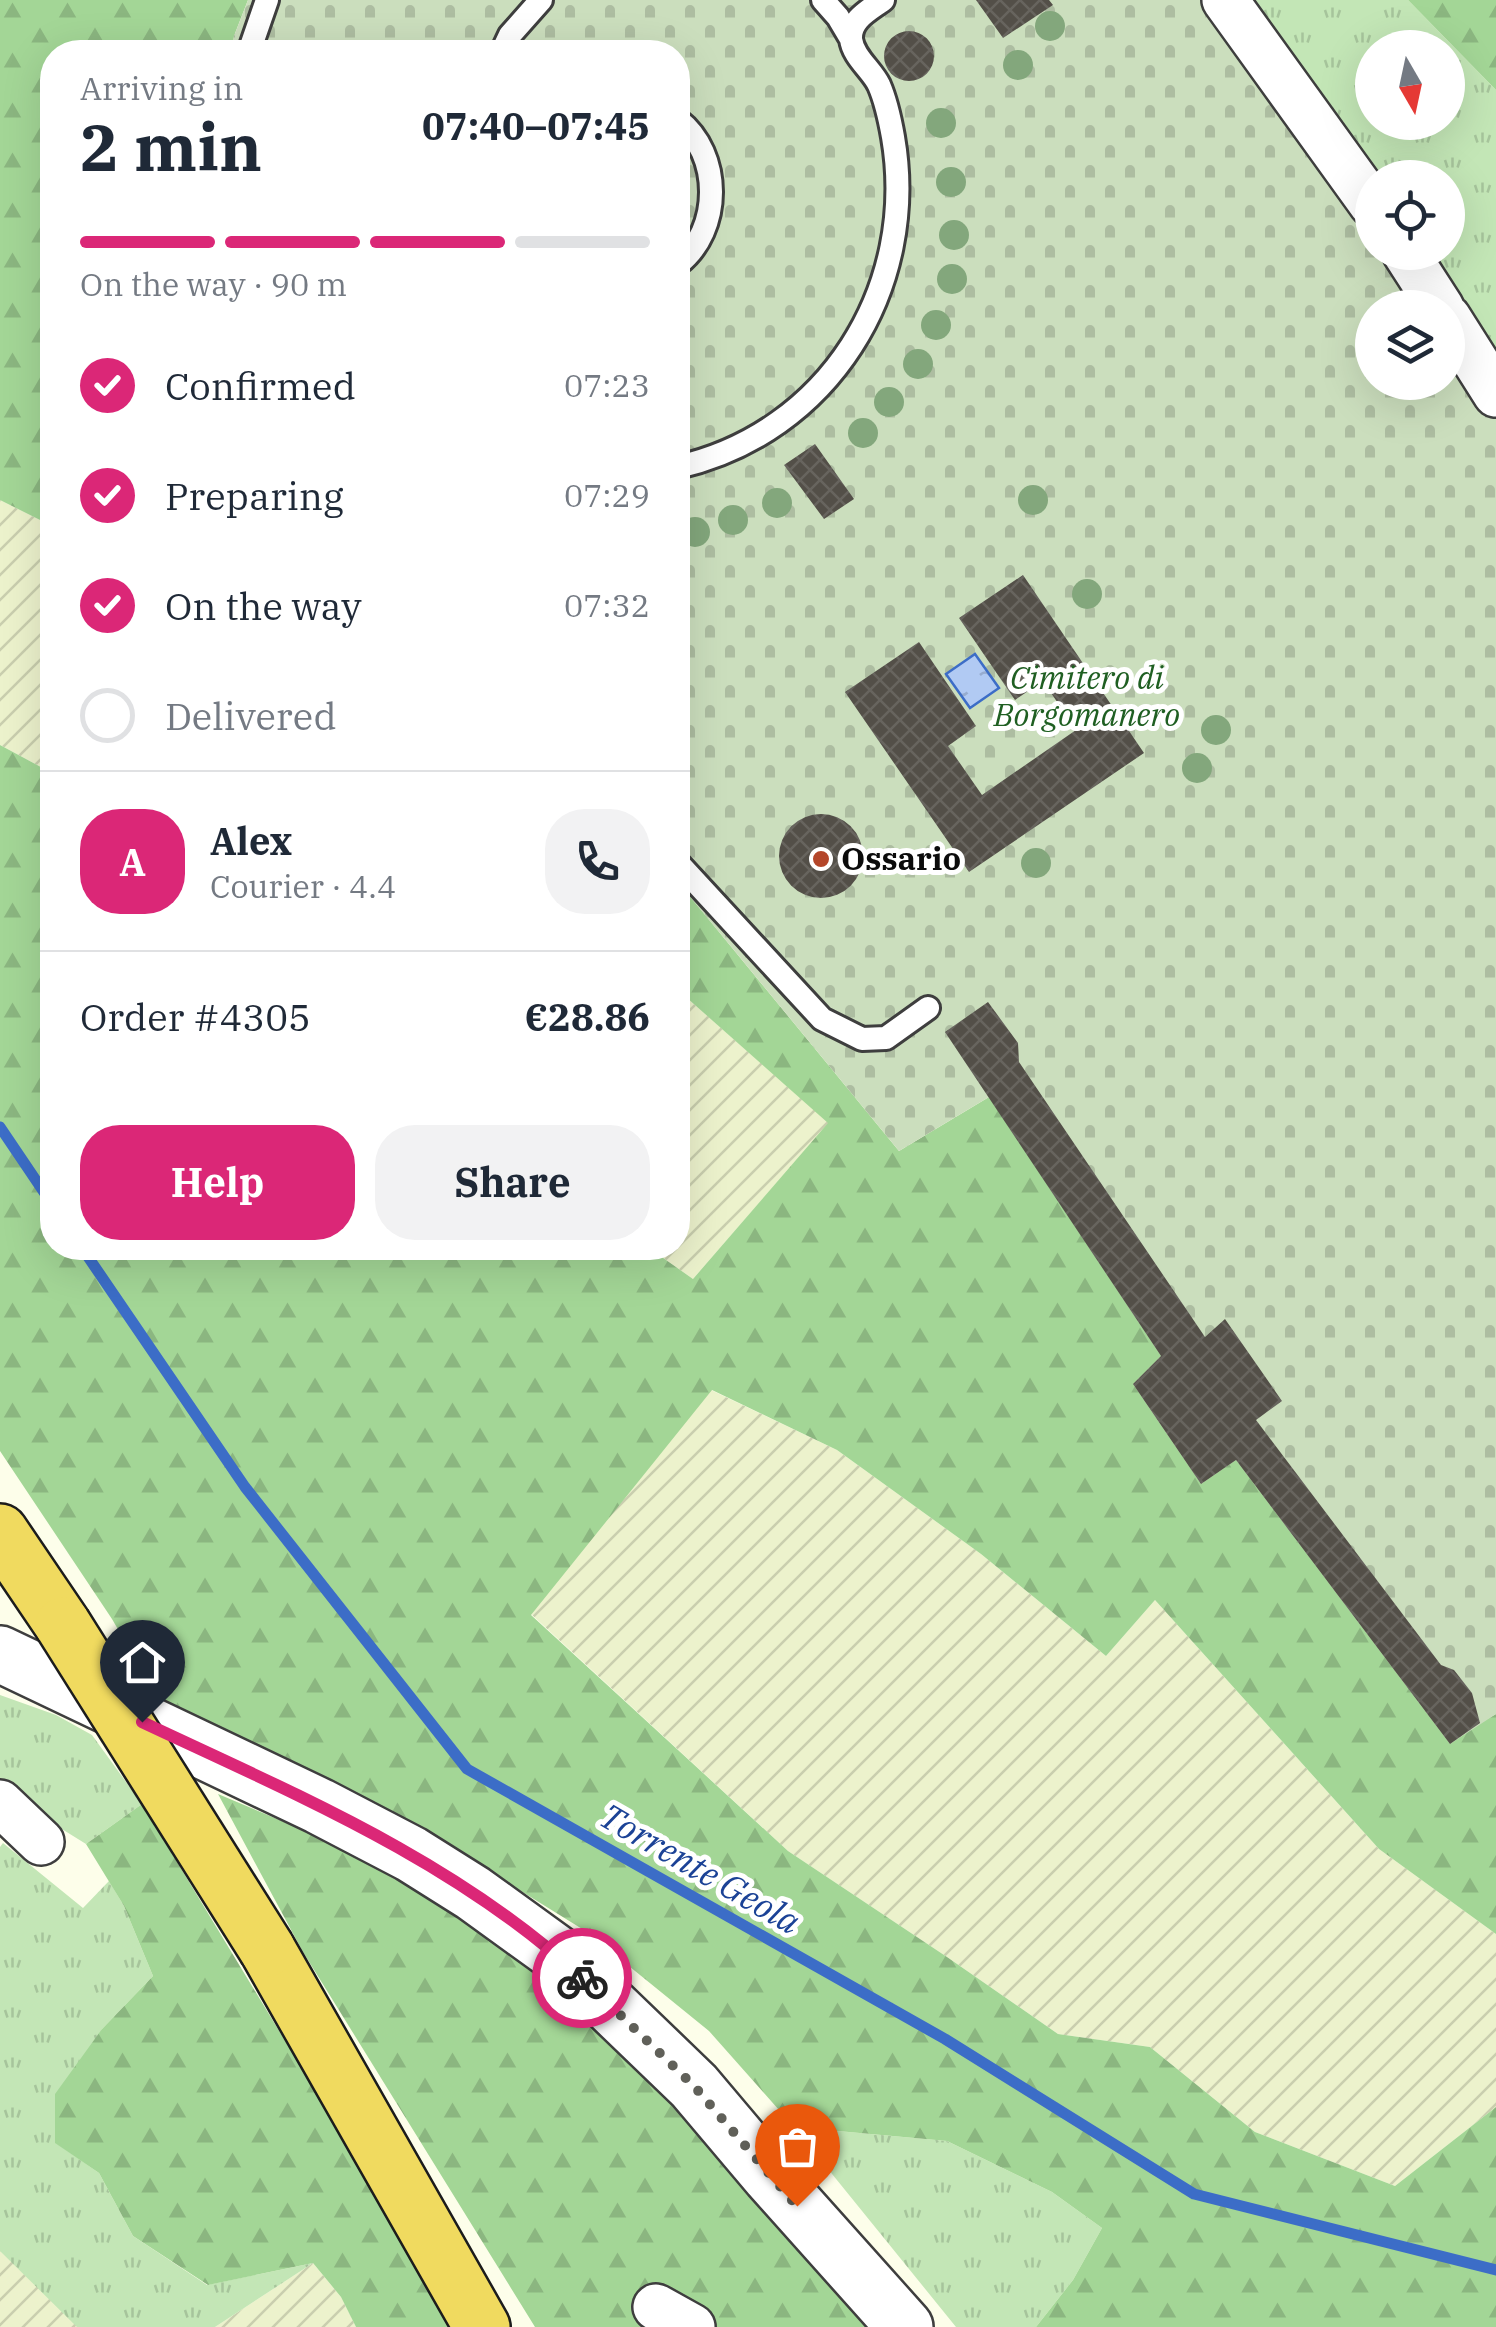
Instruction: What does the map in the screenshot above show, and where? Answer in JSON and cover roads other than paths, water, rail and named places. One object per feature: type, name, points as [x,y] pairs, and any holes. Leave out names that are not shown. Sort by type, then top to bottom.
[{"type":"highway","points":[[0,1532],[267,1949],[482,2327]]},
{"type":"street","points":[[1225,0],[1355,180]]},
{"type":"street","points":[[1465,345],[1496,394]]},
{"type":"street","points":[[0,1654],[319,1806],[474,1892],[542,1943],[694,2086],[905,2327]]},
{"type":"street","points":[[0,1804],[41,1842]]},
{"type":"lane","points":[[254,40],[267,0]]},
{"type":"lane","points":[[508,40],[540,0]]},
{"type":"lane","points":[[690,465],[753,439],[787,418],[826,384],[871,315],[892,246],[899,201],[893,135],[878,82],[823,0]]},
{"type":"lane","points":[[851,39],[856,19],[883,0]]},
{"type":"lane","points":[[690,132],[702,150],[711,178],[711,208],[701,236],[690,251]]},
{"type":"lane","points":[[690,876],[822,1018],[862,1039],[886,1038],[928,1008]]},
{"type":"water","points":[[975,654],[999,688],[970,708],[946,674]]},
{"type":"waterway","name":"Torrente Geola","points":[[0,1127],[40,1186]]},
{"type":"waterway","name":"Torrente Geola","points":[[90,1260],[245,1487],[467,1769],[945,2039],[1194,2194],[1496,2270]]},
{"type":"place","name":"Ossario","points":[[821,859]]},
{"type":"park label","name":"Cimitero di Borgomanero","points":[[1087,696]]}]
